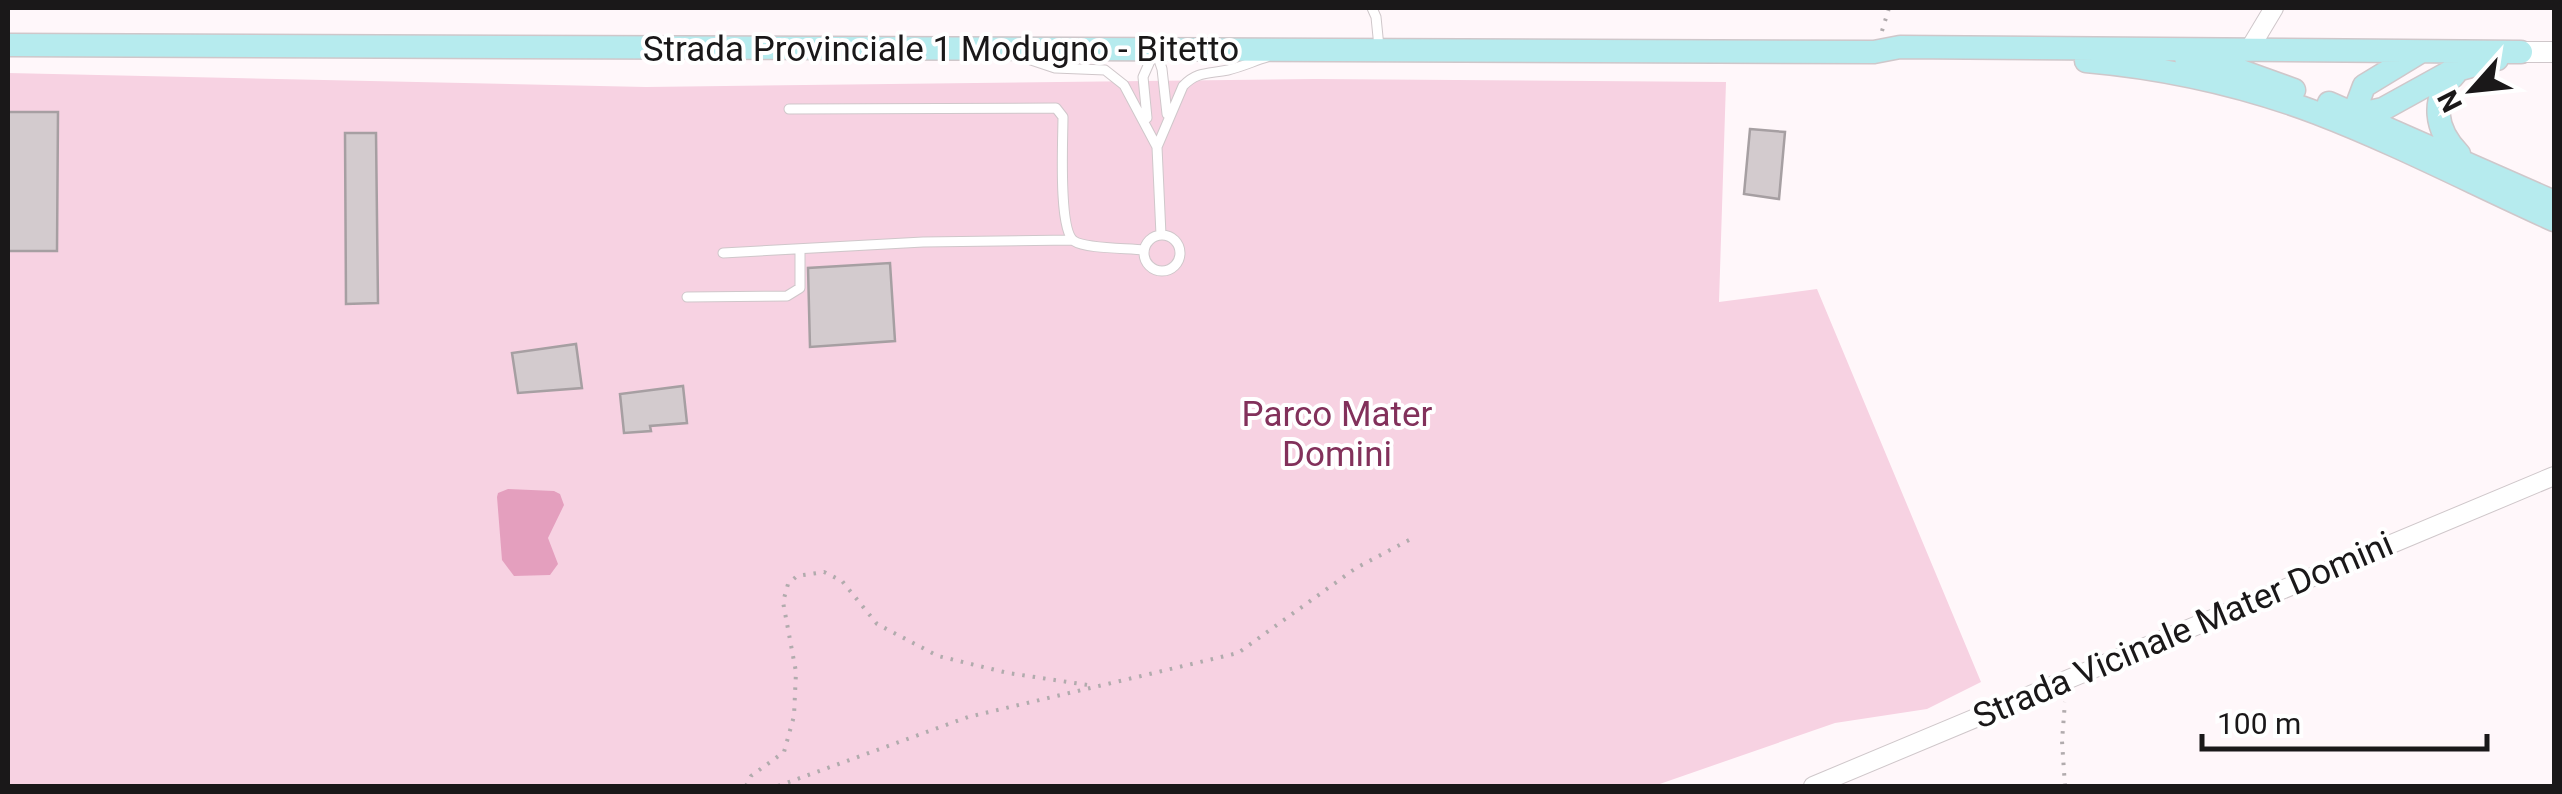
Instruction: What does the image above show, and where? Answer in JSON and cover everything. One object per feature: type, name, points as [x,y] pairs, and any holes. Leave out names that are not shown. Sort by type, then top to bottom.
[{"type":"main road","name":"Strada Provinciale 1 Modugno - Bitetto","points":[[8,44],[1874,52],[1900,47],[2121,56]]},
{"type":"main road","points":[[2121,56],[2250,48],[2521,52]]},
{"type":"main road","points":[[2362,125],[2358,102],[2364,86],[2423,50]]},
{"type":"main road","points":[[2362,125],[2434,80],[2521,52]]},
{"type":"main road","points":[[2121,56],[2163,54],[2244,72],[2362,125],[2554,220]]},
{"type":"main road","points":[[2121,56],[2362,125],[2469,163],[2554,202]]},
{"type":"main road","points":[[2469,163],[2446,142],[2438,116],[2442,87],[2454,74],[2470,66]]},
{"type":"street","points":[[2250,48],[2274,8]]},
{"type":"street","points":[[2521,52],[2554,52]]},
{"type":"street","name":"Strada Vicinale Mater Domini","points":[[1813,786],[2554,476]]},
{"type":"lane","points":[[1372,8],[1379,50]]},
{"type":"lane","points":[[1148,124],[1142,77],[1156,49]]},
{"type":"lane","points":[[1156,49],[1167,101],[1166,122]]},
{"type":"lane","points":[[1001,50],[1054,68],[1106,70],[1124,85],[1157,147],[1161,234]]},
{"type":"lane","points":[[1157,147],[1183,86],[1198,73],[1229,70],[1288,50]]},
{"type":"lane","points":[[788,109],[1056,108],[1062,118],[1064,208],[1072,240]]},
{"type":"lane","points":[[1161,234],[1176,242],[1180,253],[1176,264],[1166,270],[1154,269],[1146,261],[1144,250],[1150,239],[1161,234]]},
{"type":"lane","points":[[723,253],[923,242],[1072,240],[1144,250]]},
{"type":"lane","points":[[688,297],[787,296],[800,288],[800,249]]},
{"type":"path","points":[[778,786],[968,717],[1238,653],[1356,568],[1409,540]]},
{"type":"path","points":[[746,786],[751,776],[784,752],[794,716],[796,672],[784,602],[788,584],[797,576],[824,572],[842,581],[876,624],[938,656],[1008,673],[1073,680],[1091,686]]},
{"type":"path","points":[[2062,681],[2066,699],[2062,741],[2065,786]]},
{"type":"green space","name":"Parco Mater Domini","points":[[8,73],[646,87],[1315,79],[1726,82],[1719,302],[1817,289],[1981,682],[1927,709],[1835,723],[1654,786],[8,786]]},
{"type":"shaded area","points":[[508,489],[560,494],[564,505],[548,538],[558,564],[550,575],[514,576],[502,560],[497,497]]},
{"type":"building","points":[[8,112],[58,112],[57,251],[8,251]]},
{"type":"building","points":[[1750,129],[1785,132],[1779,199],[1744,194]]},
{"type":"building","points":[[345,133],[376,133],[378,303],[346,304]]},
{"type":"building","points":[[890,263],[895,341],[810,347],[808,268]]},
{"type":"building","points":[[576,344],[582,388],[518,393],[512,353]]},
{"type":"building","points":[[683,386],[687,423],[624,433],[620,394]]}]
